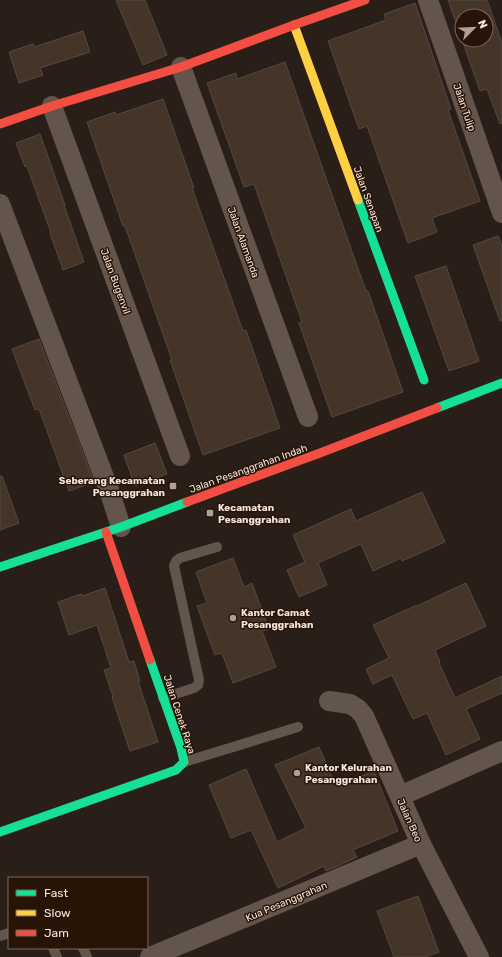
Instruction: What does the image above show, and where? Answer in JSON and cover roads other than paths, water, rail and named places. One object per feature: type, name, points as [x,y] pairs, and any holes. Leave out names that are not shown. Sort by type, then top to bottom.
[{"type":"street","points":[[0,124],[52,106],[181,67],[365,0]]},
{"type":"street","name":"Jalan Tulip","points":[[428,0],[502,213]]},
{"type":"street","name":"Jalan Senapan","points":[[294,25],[424,380]]},
{"type":"street","name":"Jalan Alamanda","points":[[181,67],[308,417]]},
{"type":"street","name":"Jalan Bugenvil","points":[[52,106],[180,456]]},
{"type":"street","points":[[0,204],[109,490],[114,530]]},
{"type":"street","name":"Jalan Pesanggrahan Indah","points":[[0,567],[114,530],[502,384]]},
{"type":"street","name":"Jalan Cenek Raya","points":[[0,832],[176,770],[184,762],[181,748],[163,698],[114,530]]},
{"type":"street","name":"Jalan Beo","points":[[329,701],[350,704],[358,709],[364,716],[421,844],[479,957]]},
{"type":"street","points":[[400,796],[502,751]]},
{"type":"street","name":"Kua Pesanggrahan","points":[[150,957],[421,844]]},
{"type":"lane","points":[[163,698],[194,688],[200,680],[174,566],[176,561],[180,558],[217,547]]},
{"type":"lane","points":[[184,762],[298,727]]},
{"type":"place","name":"Seberang Kecamatan Pesanggrahan","points":[[173,486]]},
{"type":"place","name":"Kecamatan Pesanggrahan","points":[[210,513]]},
{"type":"place","name":"Kantor Camat Pesanggrahan","points":[[233,618]]},
{"type":"place","name":"Kantor Kelurahan Pesanggrahan","points":[[297,773]]}]
